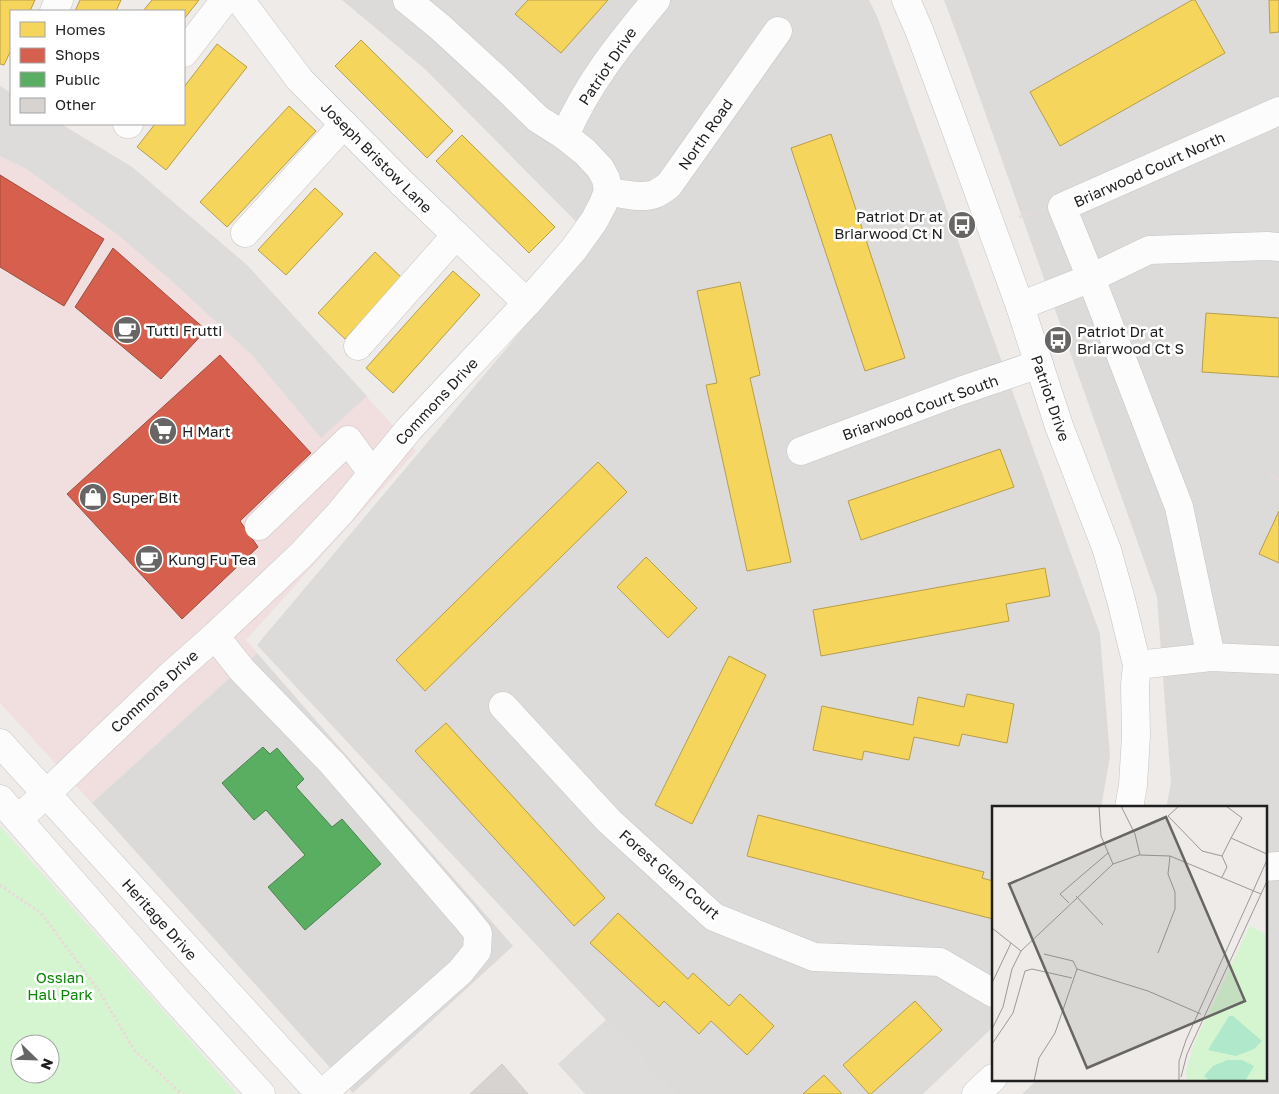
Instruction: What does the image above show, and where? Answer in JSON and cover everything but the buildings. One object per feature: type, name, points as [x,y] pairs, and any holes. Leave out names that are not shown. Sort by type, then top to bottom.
[{"type":"street","points":[[185,52],[225,0]]},
{"type":"street","name":"Joseph Bristow Lane","points":[[240,0],[300,80],[527,303]]},
{"type":"street","points":[[407,0],[440,27],[538,119],[566,136],[585,152],[600,168],[606,179],[608,191]]},
{"type":"street","name":"Patriot Drive","points":[[566,136],[573,116],[584,97],[633,28],[656,0]]},
{"type":"street","name":"Patriot Drive","points":[[906,0],[919,30],[1020,306],[1059,426],[1107,550],[1121,600],[1137,665],[1135,685],[1136,736],[1133,785],[1129,806]]},
{"type":"street","name":"North Road","points":[[608,191],[643,196],[655,194],[669,185],[778,31]]},
{"type":"street","name":"Briarwood Court North","points":[[1091,278],[1062,207],[1279,111]]},
{"type":"street","points":[[245,234],[344,124]]},
{"type":"street","name":"Commons Drive","points":[[9,809],[46,794],[301,555],[340,513],[409,429],[527,303],[574,249],[594,221],[608,191]]},
{"type":"street","points":[[358,346],[456,235]]},
{"type":"street","points":[[1020,306],[1091,278],[1149,250],[1279,247]]},
{"type":"street","points":[[1091,278],[1179,507],[1211,657]]},
{"type":"street","name":"Briarwood Court South","points":[[801,451],[960,391],[1040,364]]},
{"type":"street","points":[[259,526],[348,440],[372,473]]},
{"type":"street","points":[[215,636],[242,670],[333,764],[478,933],[477,951],[460,972],[321,1094]]},
{"type":"street","points":[[1137,665],[1211,657],[1279,660]]},
{"type":"street","name":"Forest Glen Court","points":[[503,706],[610,821],[714,917],[814,957],[940,962],[992,992]]},
{"type":"street","name":"Heritage Drive","points":[[0,743],[321,1094]]},
{"type":"street","points":[[9,809],[174,998],[261,1094]]},
{"type":"street","points":[[1266,867],[1279,866]]},
{"type":"street","points":[[976,1094],[992,1079]]},
{"type":"path","points":[[1019,217],[1035,213]]},
{"type":"path","points":[[1269,474],[1279,480]]},
{"type":"path","points":[[0,885],[41,913],[99,992],[135,1051],[182,1094]]},
{"type":"shaded area","points":[[342,0],[869,0],[877,16],[1100,634],[1110,756],[1101,806],[992,806],[992,1028],[923,1094],[675,1094],[257,645],[596,242],[426,70]]},
{"type":"shaded area","points":[[944,0],[1279,0],[1279,1094],[1022,1094],[1035,1082],[1266,1082],[1266,806],[1166,806],[1171,783],[1157,597]]},
{"type":"shaded area","points":[[0,86],[10,92],[10,125],[63,125],[132,167],[247,265],[416,451],[246,640],[257,653],[92,803],[0,703]]},
{"type":"shaded area","points":[[0,86],[10,92],[10,125],[63,125],[132,167],[247,265],[367,396],[321,438],[253,356],[173,282],[117,234],[25,168],[0,156]]},
{"type":"shaded area","points":[[257,653],[513,946],[353,1093],[92,803]]},
{"type":"shaded area","points":[[607,1019],[675,1094],[585,1094],[558,1064]]},
{"type":"green space","name":"Ossian Hall Park","points":[[0,826],[237,1094],[0,1094]]},
{"type":"place","name":"Patriot Dr at Briarwood Ct N","points":[[962,225]]},
{"type":"place","name":"Tutti Frutti","points":[[127,330]]},
{"type":"place","name":"Patriot Dr at Briarwood Ct S","points":[[1058,340]]},
{"type":"place","name":"H Mart","points":[[163,431]]},
{"type":"place","name":"Super Bit","points":[[93,497]]},
{"type":"place","name":"Kung Fu Tea","points":[[149,559]]}]
